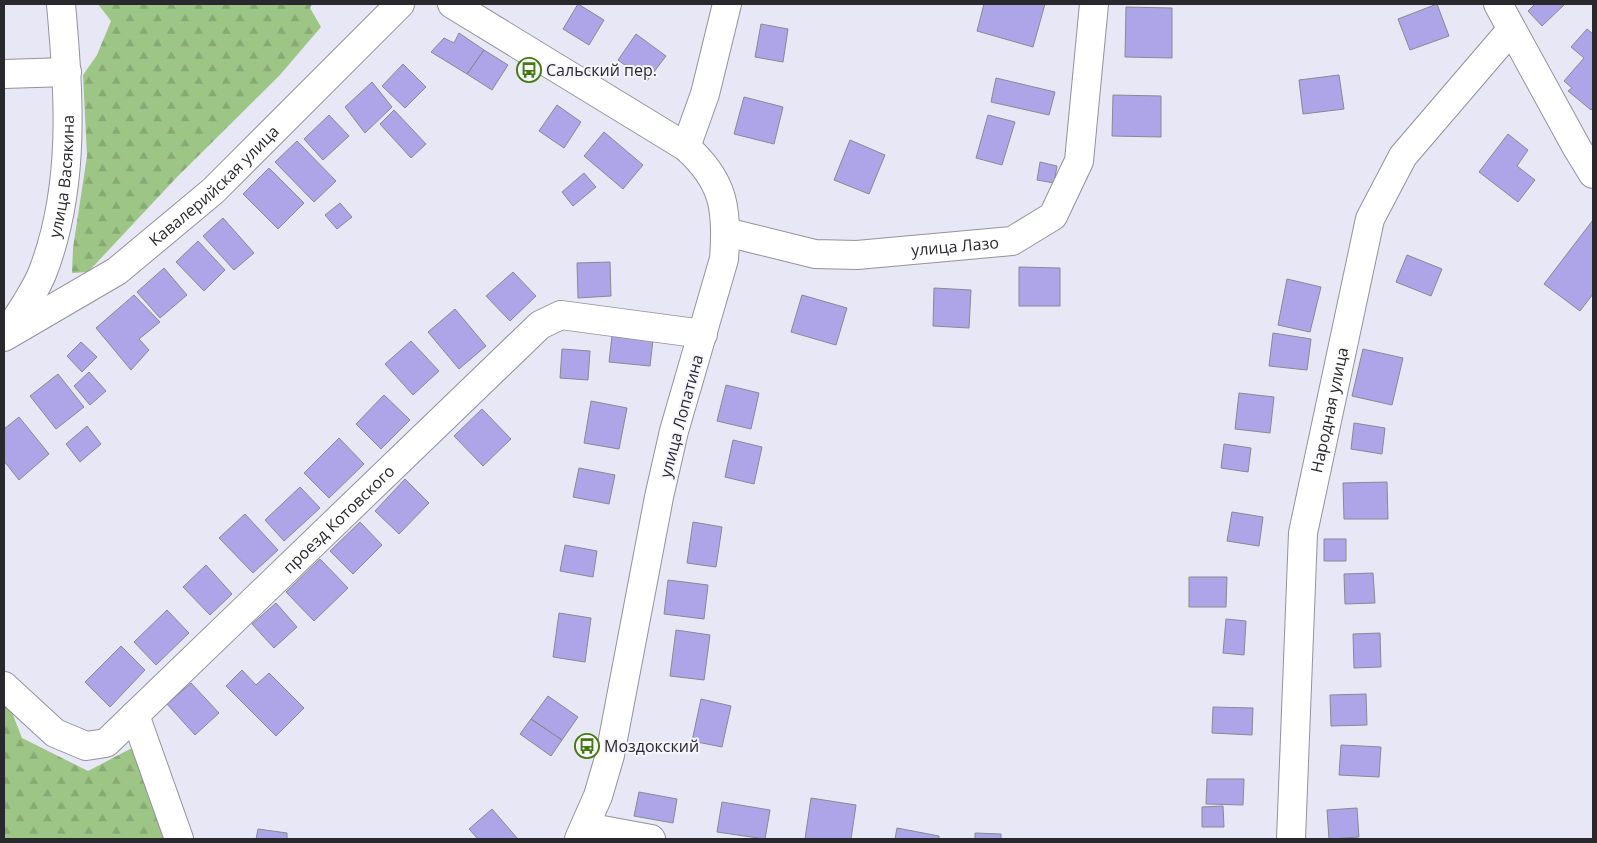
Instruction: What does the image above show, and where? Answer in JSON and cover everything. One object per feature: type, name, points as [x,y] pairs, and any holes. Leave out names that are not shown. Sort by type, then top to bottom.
[{"type":"street","name":"улица Васякина","points":[[4,337],[41,276],[54,240],[68,151],[67,72],[62,4]]},
{"type":"street","name":"Кавалерийская улица","points":[[4,337],[117,271],[206,197],[400,4]]},
{"type":"street","name":"улица Лопатина","points":[[452,4],[686,147],[704,163],[717,182],[724,209],[726,232],[724,259],[674,431],[659,497],[610,755],[598,796],[582,833]]},
{"type":"street","points":[[686,147],[705,94],[727,4]]},
{"type":"street","name":"улица Лазо","points":[[726,232],[815,254],[857,255],[1012,241],[1053,216],[1078,160],[1094,4]]},
{"type":"street","points":[[1498,4],[1511,30],[1585,139],[1593,174]]},
{"type":"street","name":"Народная улица","points":[[1291,839],[1303,533],[1370,219],[1403,156],[1511,30]]},
{"type":"street","points":[[4,74],[67,72]]},
{"type":"street","name":"проезд Котовского","points":[[4,686],[55,734],[86,746],[106,743],[540,325],[561,315],[703,334]]},
{"type":"street","points":[[135,715],[180,839]]},
{"type":"street","points":[[582,833],[651,839]]},
{"type":"green space","points":[[98,4],[312,4],[310,8],[321,27],[279,76],[177,177],[88,272],[72,273],[73,248],[87,156],[83,75],[97,55],[111,21]]},
{"type":"green space","points":[[4,692],[22,738],[88,771],[132,748],[166,839],[4,839]]},
{"type":"building","points":[[578,4],[604,20],[589,45],[563,29]]},
{"type":"building","points":[[984,4],[1045,4],[1033,47],[977,31]]},
{"type":"building","points":[[1437,4],[1449,36],[1410,50],[1398,19]]},
{"type":"building","points":[[1535,4],[1565,4],[1542,26],[1528,11]]},
{"type":"building","points":[[1126,7],[1172,8],[1172,58],[1125,57]]},
{"type":"building","points":[[761,24],[788,29],[783,62],[755,57]]},
{"type":"building","points":[[1587,29],[1593,34],[1593,108],[1591,110],[1568,91],[1572,88],[1564,81],[1584,58],[1571,47]]},
{"type":"building","points":[[459,33],[484,50],[467,74],[431,52],[444,38],[454,43]]},
{"type":"building","points":[[636,34],[666,56],[647,81],[618,60]]},
{"type":"building","points":[[484,50],[508,65],[492,90],[467,74]]},
{"type":"building","points":[[403,64],[426,87],[405,108],[382,86]]},
{"type":"building","points":[[1339,75],[1344,109],[1303,114],[1299,80]]},
{"type":"building","points":[[996,78],[1055,92],[1049,115],[991,102]]},
{"type":"building","points":[[372,82],[392,107],[365,133],[345,107]]},
{"type":"building","points":[[1113,95],[1161,96],[1161,137],[1112,136]]},
{"type":"building","points":[[744,97],[783,107],[774,144],[734,134]]},
{"type":"building","points":[[557,105],[581,122],[564,148],[539,131]]},
{"type":"building","points":[[394,110],[426,144],[411,158],[380,124]]},
{"type":"building","points":[[329,115],[349,136],[323,160],[304,139]]},
{"type":"building","points":[[988,115],[1015,122],[1002,165],[976,158]]},
{"type":"building","points":[[604,132],[643,165],[623,189],[584,156]]},
{"type":"building","points":[[1508,134],[1528,150],[1517,166],[1535,180],[1518,202],[1479,172]]},
{"type":"building","points":[[850,140],[885,155],[869,194],[834,180]]},
{"type":"building","points":[[297,141],[336,181],[314,202],[275,162]]},
{"type":"building","points":[[1040,162],[1057,166],[1054,183],[1037,180]]},
{"type":"building","points":[[269,168],[304,203],[278,229],[243,194]]},
{"type":"building","points":[[584,173],[596,187],[573,206],[562,192]]},
{"type":"building","points":[[340,203],[352,217],[337,229],[325,215]]},
{"type":"building","points":[[223,218],[254,253],[234,270],[203,236]]},
{"type":"building","points":[[1593,220],[1593,294],[1580,311],[1544,284]]},
{"type":"building","points":[[198,241],[225,270],[204,291],[176,262]]},
{"type":"building","points":[[1407,255],[1442,269],[1431,296],[1396,282]]},
{"type":"building","points":[[610,262],[611,296],[578,298],[577,263]]},
{"type":"building","points":[[1019,267],[1060,268],[1060,306],[1019,306]]},
{"type":"building","points":[[164,268],[187,295],[160,318],[137,292]]},
{"type":"building","points":[[513,272],[536,296],[510,321],[486,296]]},
{"type":"building","points":[[1287,279],[1321,287],[1310,332],[1278,325]]},
{"type":"building","points":[[934,288],[971,290],[969,328],[933,326]]},
{"type":"building","points":[[134,295],[160,322],[139,339],[149,350],[131,370],[96,328]]},
{"type":"building","points":[[802,295],[847,308],[836,345],[791,332]]},
{"type":"building","points":[[455,309],[486,346],[459,369],[428,332]]},
{"type":"building","points":[[1273,333],[1311,339],[1307,370],[1269,366]]},
{"type":"building","points":[[612,336],[653,340],[650,366],[609,362]]},
{"type":"building","points":[[411,341],[439,371],[413,395],[385,364]]},
{"type":"building","points":[[81,342],[97,357],[82,372],[67,356]]},
{"type":"building","points":[[562,349],[590,351],[588,380],[560,378]]},
{"type":"building","points":[[1363,349],[1403,358],[1392,405],[1352,396]]},
{"type":"building","points":[[89,372],[106,391],[90,405],[74,386]]},
{"type":"building","points":[[58,374],[84,407],[56,429],[30,396]]},
{"type":"building","points":[[726,385],[759,393],[751,429],[717,421]]},
{"type":"building","points":[[1239,393],[1274,397],[1270,433],[1235,429]]},
{"type":"building","points":[[384,395],[410,420],[381,449],[356,424]]},
{"type":"building","points":[[591,401],[627,408],[619,449],[584,443]]},
{"type":"building","points":[[482,409],[511,439],[483,466],[454,436]]},
{"type":"building","points":[[19,417],[49,454],[19,480],[4,461],[4,429]]},
{"type":"building","points":[[1354,423],[1385,428],[1382,454],[1351,449]]},
{"type":"building","points":[[87,426],[101,444],[80,462],[66,444]]},
{"type":"building","points":[[339,438],[364,464],[329,498],[304,473]]},
{"type":"building","points":[[733,440],[762,447],[754,484],[725,477]]},
{"type":"building","points":[[1224,444],[1251,448],[1248,472],[1221,468]]},
{"type":"building","points":[[579,468],[615,475],[609,504],[573,497]]},
{"type":"building","points":[[405,479],[429,503],[399,534],[375,511]]},
{"type":"building","points":[[1387,482],[1388,519],[1344,519],[1343,483]]},
{"type":"building","points":[[300,487],[320,508],[284,541],[265,520]]},
{"type":"building","points":[[1232,512],[1263,517],[1259,546],[1227,541]]},
{"type":"building","points":[[245,514],[278,550],[253,573],[219,538]]},
{"type":"building","points":[[360,522],[382,545],[353,574],[330,551]]},
{"type":"building","points":[[693,522],[722,527],[716,567],[687,563]]},
{"type":"building","points":[[1324,539],[1346,539],[1346,561],[1324,561]]},
{"type":"building","points":[[565,545],[597,551],[593,577],[560,571]]},
{"type":"building","points":[[320,559],[348,588],[314,621],[286,592]]},
{"type":"building","points":[[206,565],[232,594],[210,615],[183,587]]},
{"type":"building","points":[[1373,573],[1375,603],[1345,604],[1344,574]]},
{"type":"building","points":[[1189,577],[1227,577],[1226,607],[1189,607]]},
{"type":"building","points":[[668,580],[708,585],[704,619],[664,614]]},
{"type":"building","points":[[276,603],[297,627],[274,648],[252,624]]},
{"type":"building","points":[[167,610],[189,633],[156,665],[134,642]]},
{"type":"building","points":[[559,613],[591,618],[585,662],[553,657]]},
{"type":"building","points":[[1226,619],[1246,621],[1244,655],[1223,653]]},
{"type":"building","points":[[676,630],[710,635],[704,680],[670,676]]},
{"type":"building","points":[[1380,633],[1381,667],[1354,668],[1353,634]]},
{"type":"building","points":[[121,646],[145,670],[110,707],[85,682]]},
{"type":"building","points":[[242,670],[256,685],[269,673],[304,708],[276,736],[226,686]]},
{"type":"building","points":[[191,683],[219,713],[195,735],[167,704]]},
{"type":"building","points":[[1366,694],[1367,725],[1331,726],[1330,695]]},
{"type":"building","points":[[548,696],[578,717],[562,740],[531,719]]},
{"type":"building","points":[[701,699],[731,706],[722,747],[692,741]]},
{"type":"building","points":[[1213,707],[1253,708],[1252,735],[1212,733]]},
{"type":"building","points":[[531,719],[562,740],[551,756],[520,734]]},
{"type":"building","points":[[1341,745],[1381,747],[1379,777],[1339,775]]},
{"type":"building","points":[[1207,779],[1244,779],[1243,805],[1206,804]]},
{"type":"building","points":[[639,792],[677,799],[673,823],[634,816]]},
{"type":"building","points":[[811,798],[856,805],[851,839],[805,839]]},
{"type":"building","points":[[722,802],[770,810],[765,839],[717,832]]},
{"type":"building","points":[[1223,806],[1224,827],[1202,827],[1202,807]]},
{"type":"building","points":[[1357,808],[1359,837],[1329,839],[1327,810]]},
{"type":"building","points":[[492,809],[517,838],[478,839],[469,829]]},
{"type":"building","points":[[897,828],[939,836],[939,839],[895,839]]},
{"type":"building","points":[[258,829],[287,833],[287,839],[256,839]]},
{"type":"building","points":[[975,833],[1001,834],[1001,839],[975,839]]},
{"type":"place","name":"Сальский пер.","points":[[529,70]]},
{"type":"place","name":"Моздокский","points":[[587,746]]}]
